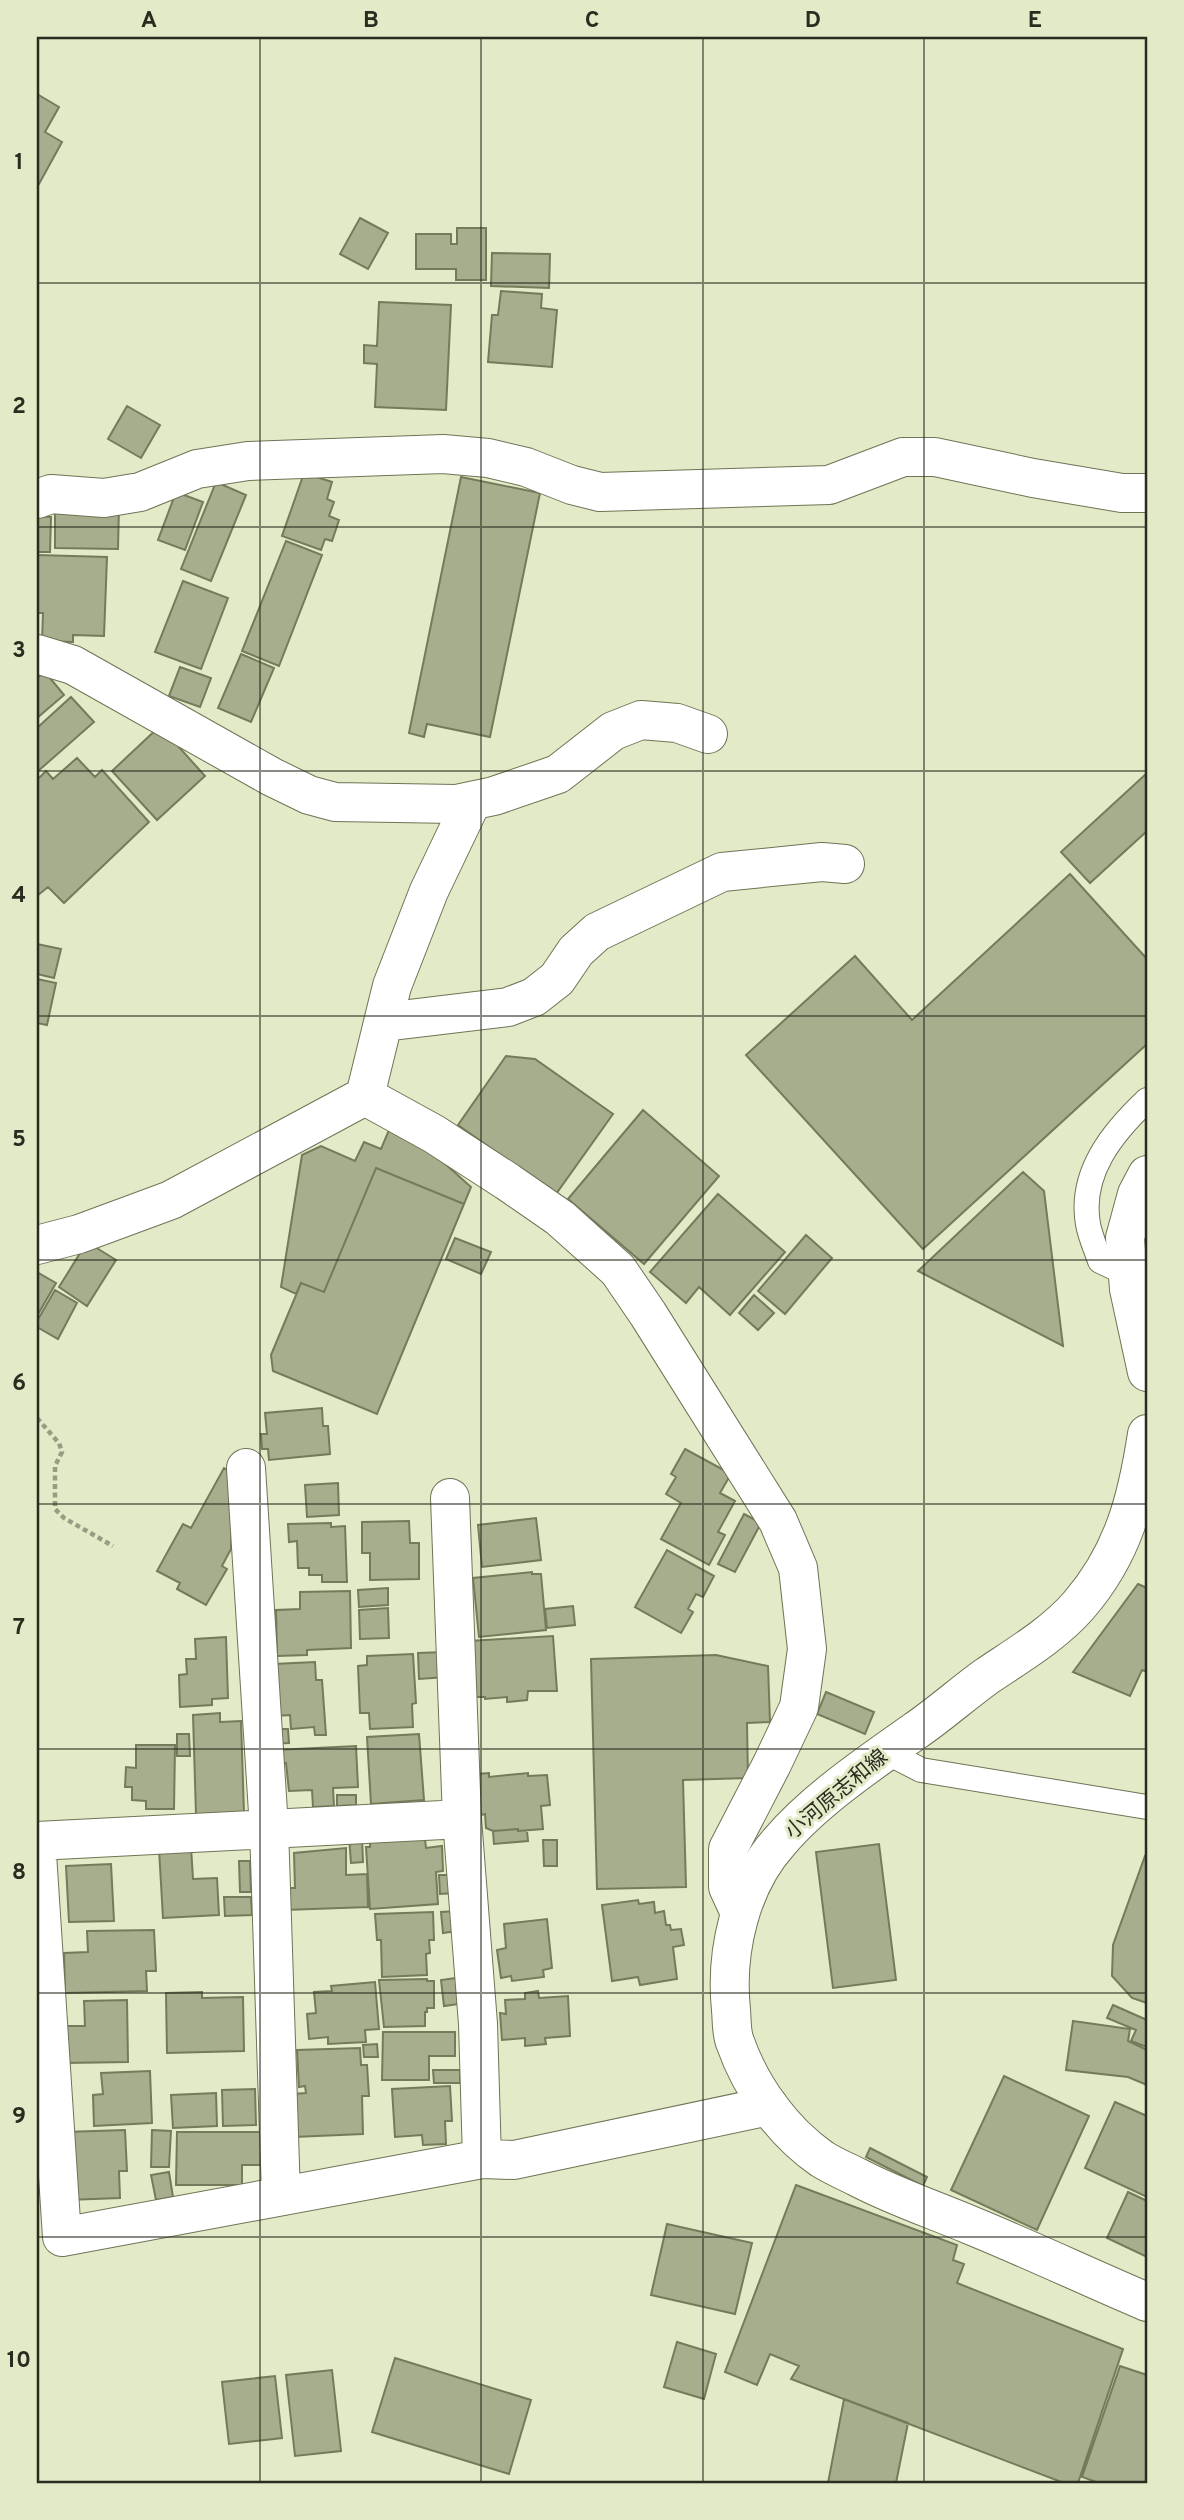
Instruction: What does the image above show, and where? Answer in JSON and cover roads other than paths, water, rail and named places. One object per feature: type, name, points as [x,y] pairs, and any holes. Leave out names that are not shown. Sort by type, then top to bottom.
[{"type":"street","points":[[37,499],[51,494],[104,498],[140,492],[197,469],[248,461],[443,454],[488,458],[526,467],[572,485],[600,492],[829,485],[903,457],[935,457],[1033,478],[1122,493],[1147,493]]},
{"type":"street","points":[[37,654],[74,666],[272,777],[309,794],[335,802],[456,804],[494,796],[558,774],[613,731],[640,720],[677,723],[708,734]]},
{"type":"street","points":[[37,1245],[79,1234],[171,1200],[365,1096],[392,986],[420,914],[472,800]]},
{"type":"street","points":[[384,1022],[508,1007],[534,997],[557,979],[576,951],[597,932],[722,872],[822,862],[845,863]]},
{"type":"street","points":[[365,1096],[434,1135],[560,1218],[618,1270],[778,1521],[798,1568],[807,1649],[799,1707],[729,1849],[728,1887],[740,1913]]},
{"type":"street","points":[[1147,1174],[1137,1195],[1125,1238],[1129,1289],[1147,1372]]},
{"type":"street","name":"小河原志和線","points":[[1147,1434],[1140,1481],[1127,1528],[1105,1570],[1077,1607],[1045,1636],[886,1752],[779,1841],[758,1873],[740,1913],[730,1958],[734,2039],[750,2077],[793,2136],[824,2161],[888,2193],[1147,2302]]},
{"type":"street","points":[[246,1468],[269,1828],[281,2195]]},
{"type":"street","points":[[450,1498],[462,1819],[478,2024],[482,2159]]},
{"type":"street","points":[[37,1841],[462,1819]]},
{"type":"street","points":[[37,1854],[62,2237],[482,2159],[514,2160],[769,2106]]},
{"type":"lane","points":[[1128,1274],[1100,1261],[1087,1224],[1088,1198],[1093,1172],[1105,1147],[1121,1124],[1147,1100]]},
{"type":"lane","points":[[886,1752],[921,1770],[1147,1807]]}]
